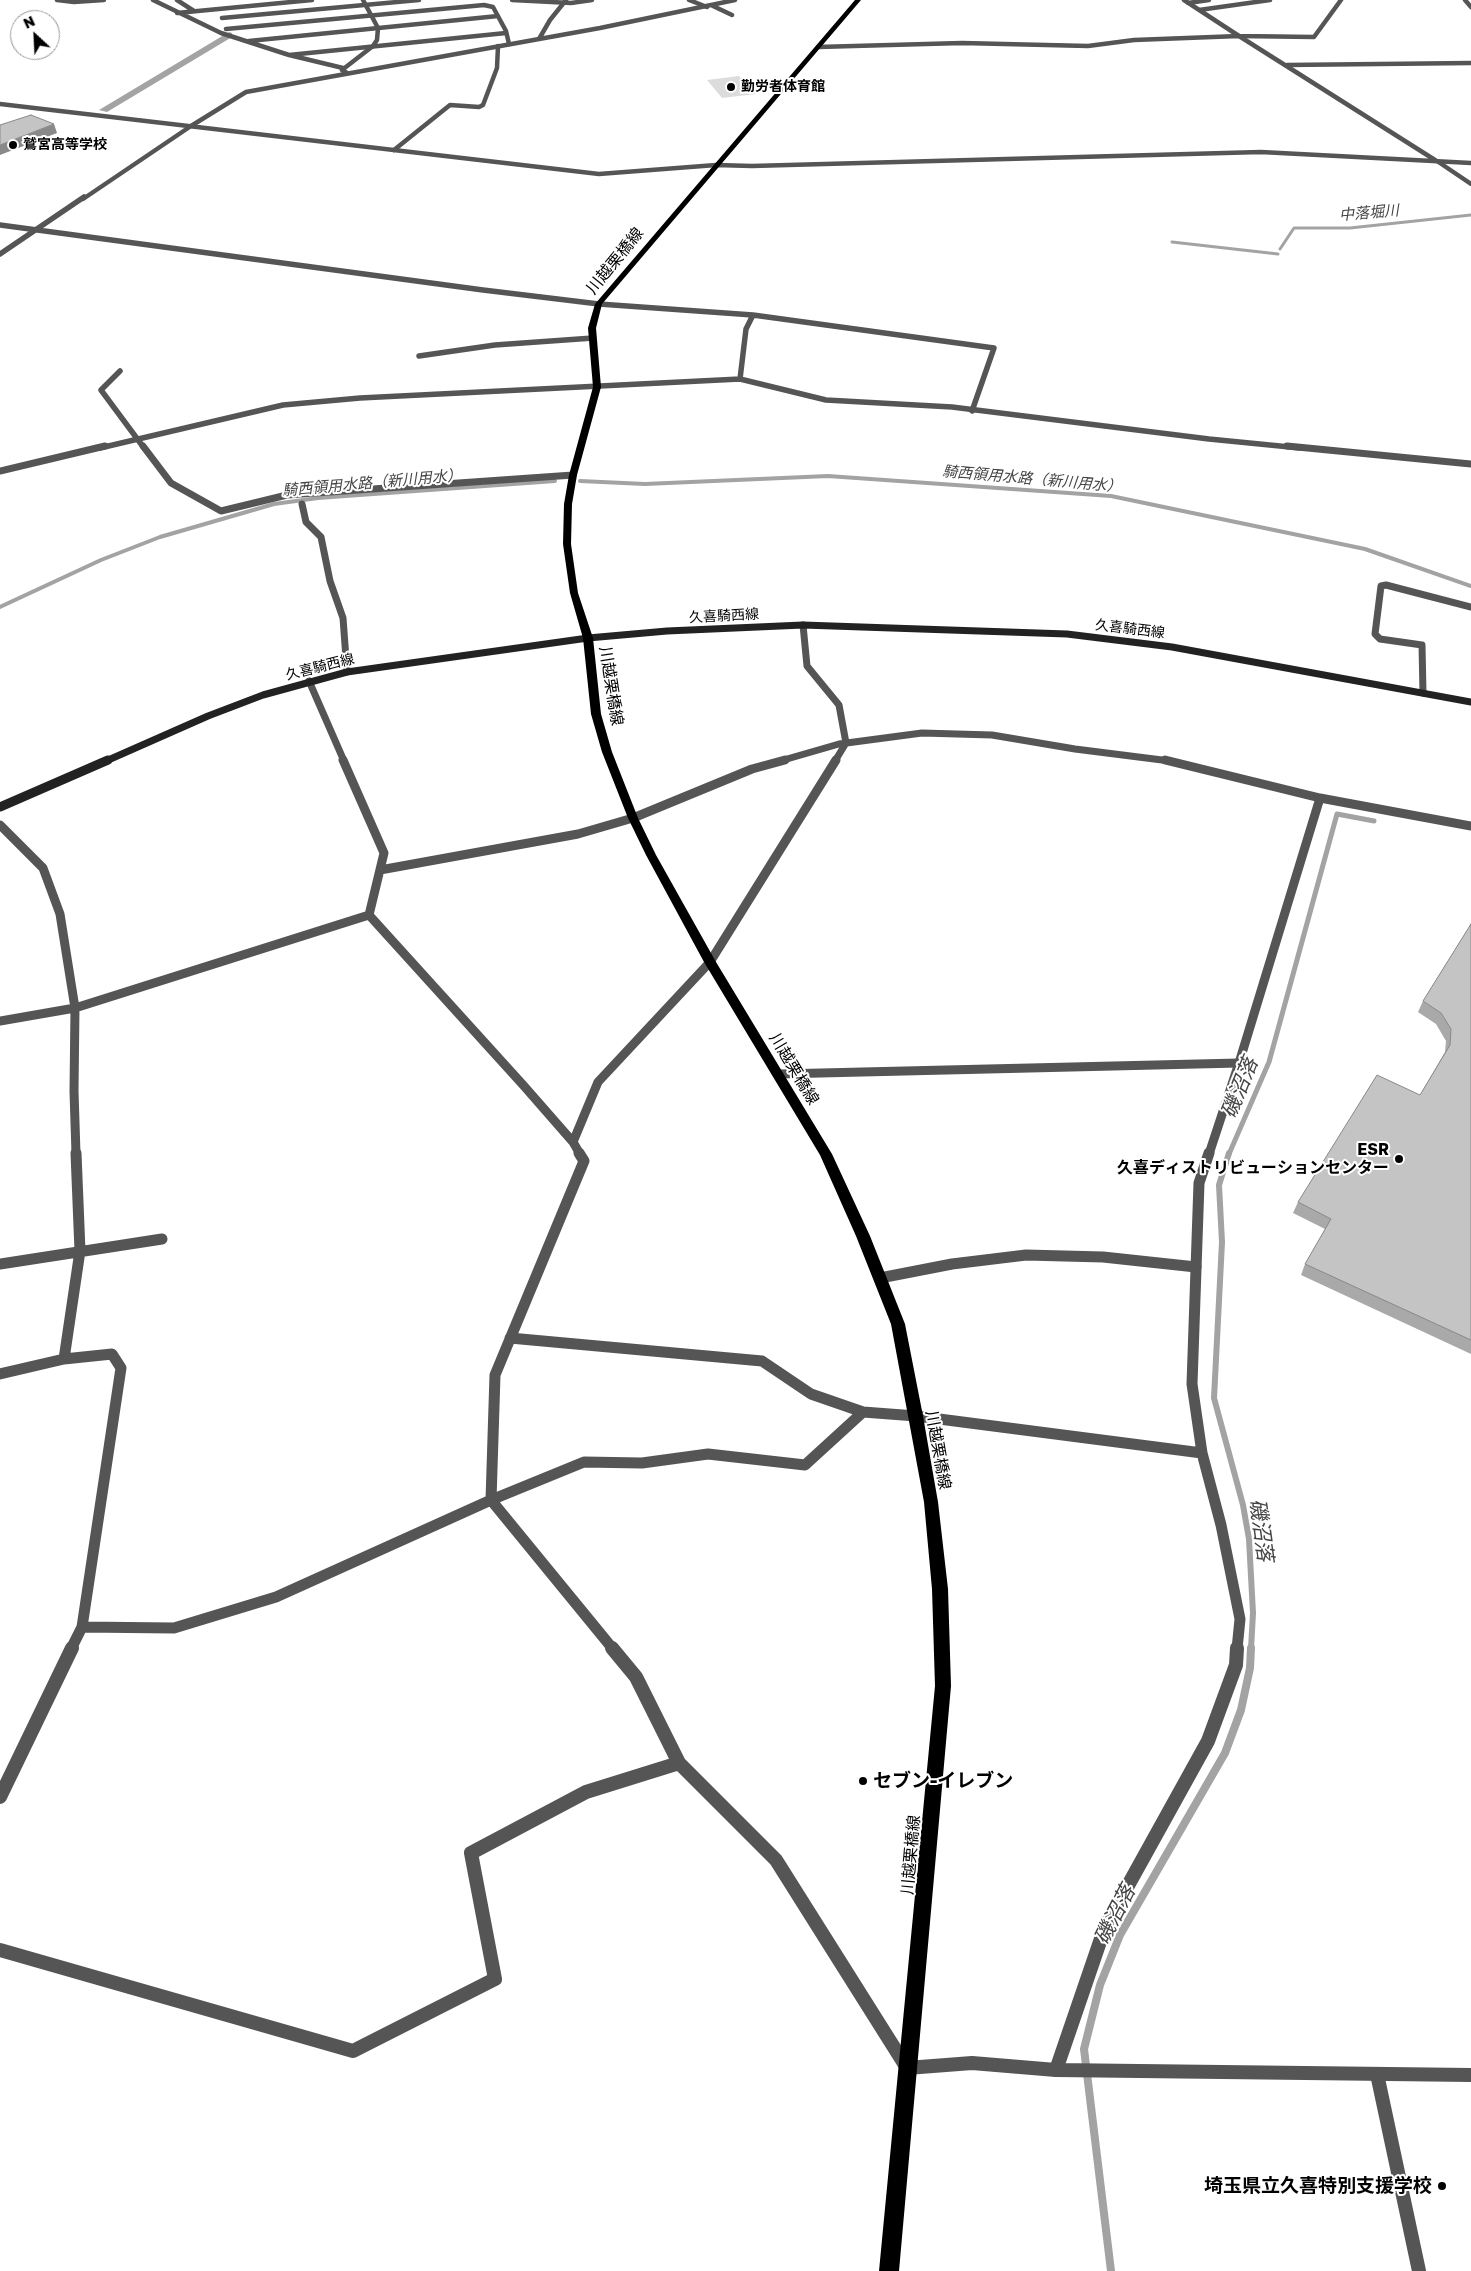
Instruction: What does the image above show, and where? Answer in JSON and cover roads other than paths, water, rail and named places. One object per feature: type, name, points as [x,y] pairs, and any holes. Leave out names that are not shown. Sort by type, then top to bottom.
[{"type":"main road","name":"川越栗橋線","points":[[858,0],[599,304],[592,328],[597,386],[573,475],[568,504],[567,544],[574,593],[588,638],[596,714],[607,752],[633,818],[710,962],[826,1154],[864,1236],[898,1324],[916,1416],[931,1502],[940,1589],[943,1686],[889,2271]]},
{"type":"main road","name":"久喜騎西線","points":[[0,807],[208,716],[262,695],[309,681],[348,672],[588,638],[667,631],[803,625],[1067,634],[1172,647],[1471,702]]},
{"type":"street","points":[[57,0],[80,2],[104,0]]},
{"type":"street","points":[[153,0],[176,13],[229,35],[289,55],[343,68],[342,70],[347,73]]},
{"type":"street","points":[[177,0],[194,11]]},
{"type":"street","points":[[214,0],[229,35]]},
{"type":"street","points":[[176,13],[312,0]]},
{"type":"street","points":[[343,68],[373,46],[377,40],[378,28],[373,15],[362,0]]},
{"type":"street","points":[[222,18],[419,0]]},
{"type":"street","points":[[459,0],[463,7]]},
{"type":"street","points":[[512,0],[592,0]]},
{"type":"street","points":[[689,0],[707,7]]},
{"type":"street","points":[[0,254],[242,93],[539,39],[713,6],[735,0]]},
{"type":"street","points":[[1186,1],[1209,0]]},
{"type":"street","points":[[1199,10],[1247,5],[1270,0]]},
{"type":"street","points":[[818,47],[962,43],[1088,46],[1134,40],[1239,36],[1314,36],[1320,31],[1341,0]]},
{"type":"street","points":[[1465,0],[1471,7]]},
{"type":"street","points":[[539,39],[550,20],[566,1]]},
{"type":"street","points":[[1186,1],[1471,184]]},
{"type":"street","points":[[226,29],[484,5],[493,7],[506,33],[509,44]]},
{"type":"street","points":[[713,6],[732,15]]},
{"type":"street","points":[[249,41],[498,16]]},
{"type":"street","points":[[289,55],[506,33]]},
{"type":"street","points":[[394,150],[450,105],[478,107],[484,105],[497,68],[498,46]]},
{"type":"street","points":[[1287,65],[1471,63]]},
{"type":"street","points":[[0,104],[599,174],[716,165],[810,165],[1261,152],[1471,163]]},
{"type":"street","points":[[0,225],[599,304],[753,315],[994,348],[972,411]]},
{"type":"street","points":[[740,379],[746,330],[753,315]]},
{"type":"street","points":[[419,356],[496,345],[593,338]]},
{"type":"street","points":[[120,371],[101,390],[170,483],[221,511],[295,494],[573,475]]},
{"type":"street","points":[[0,471],[283,405],[360,398],[597,386],[654,385],[740,379],[826,400],[952,407],[972,411],[1286,447],[1471,464]]},
{"type":"street","points":[[302,504],[306,522],[321,537],[330,581],[343,618],[348,672]]},
{"type":"street","points":[[1423,693],[1422,645],[1380,639],[1376,634],[1381,586],[1386,585],[1471,607]]},
{"type":"street","points":[[573,1142],[598,1082],[710,962],[846,743],[839,705],[807,666],[803,625]]},
{"type":"street","points":[[309,681],[384,853],[369,915]]},
{"type":"street","points":[[380,870],[578,834],[633,818],[752,769],[846,743],[922,733],[992,735],[1075,749],[1159,758],[1320,798],[1471,826]]},
{"type":"street","points":[[1056,2070],[1105,1927],[1208,1741],[1236,1666],[1240,1619],[1221,1525],[1202,1453],[1192,1384],[1199,1183],[1239,1063],[1320,798]]},
{"type":"street","points":[[0,825],[43,868],[60,914],[75,1008],[74,1090],[80,1251],[64,1358]]},
{"type":"street","points":[[0,1022],[75,1008],[369,915]]},
{"type":"street","points":[[369,915],[573,1142],[584,1161],[495,1375],[491,1500],[636,1677],[679,1763],[776,1860],[907,2068],[972,2063],[1056,2070],[1471,2075]]},
{"type":"street","points":[[779,1074],[1239,1063]]},
{"type":"street","points":[[0,1264],[162,1239]]},
{"type":"street","points":[[880,1278],[952,1264],[1026,1255],[1094,1256],[1196,1267]]},
{"type":"street","points":[[510,1338],[762,1361],[811,1394],[862,1412],[916,1416],[1202,1453]]},
{"type":"street","points":[[0,1374],[64,1358],[112,1354],[122,1368],[82,1627],[0,1797]]},
{"type":"street","points":[[82,1627],[174,1628],[276,1597],[491,1500],[584,1462],[642,1463],[708,1454],[805,1465],[862,1412]]},
{"type":"street","points":[[0,1950],[353,2051],[495,1979],[471,1853],[586,1792],[679,1763]]},
{"type":"street","points":[[1377,2074],[1419,2271]]},
{"type":"waterway","points":[[104,110],[229,35]]},
{"type":"waterway","name":"中落堀川","points":[[1280,249],[1294,228],[1350,228],[1471,215]]},
{"type":"waterway","points":[[1172,242],[1278,254]]},
{"type":"waterway","name":"騎西領用水路（新川用水）","points":[[580,481],[645,484],[828,476],[1111,496],[1365,549],[1471,586]]},
{"type":"waterway","name":"騎西領用水路（新川用水）","points":[[0,607],[101,560],[160,537],[274,504],[318,498],[555,481]]},
{"type":"waterway","name":"磯沼落","points":[[1229,1154],[1269,1062],[1337,814],[1374,821]]},
{"type":"waterway","name":"磯沼落","points":[[1229,1153],[1219,1185],[1222,1242],[1214,1398],[1243,1505],[1249,1539],[1253,1613],[1251,1649]]},
{"type":"waterway","name":"磯沼落","points":[[1111,2271],[1084,2049],[1100,1985],[1120,1935],[1225,1753],[1241,1710],[1250,1668],[1251,1648]]},
{"type":"place","name":"勤労者体育館","points":[[731,87]]},
{"type":"place","name":"鷲宮高等学校","points":[[13,145]]},
{"type":"place","name":"ESR 久喜ディストリビューションセンター","points":[[1399,1159]]},
{"type":"place","name":"セブン-イレブン","points":[[863,1781]]},
{"type":"place","name":"埼玉県立久喜特別支援学校","points":[[1442,2186]]}]
